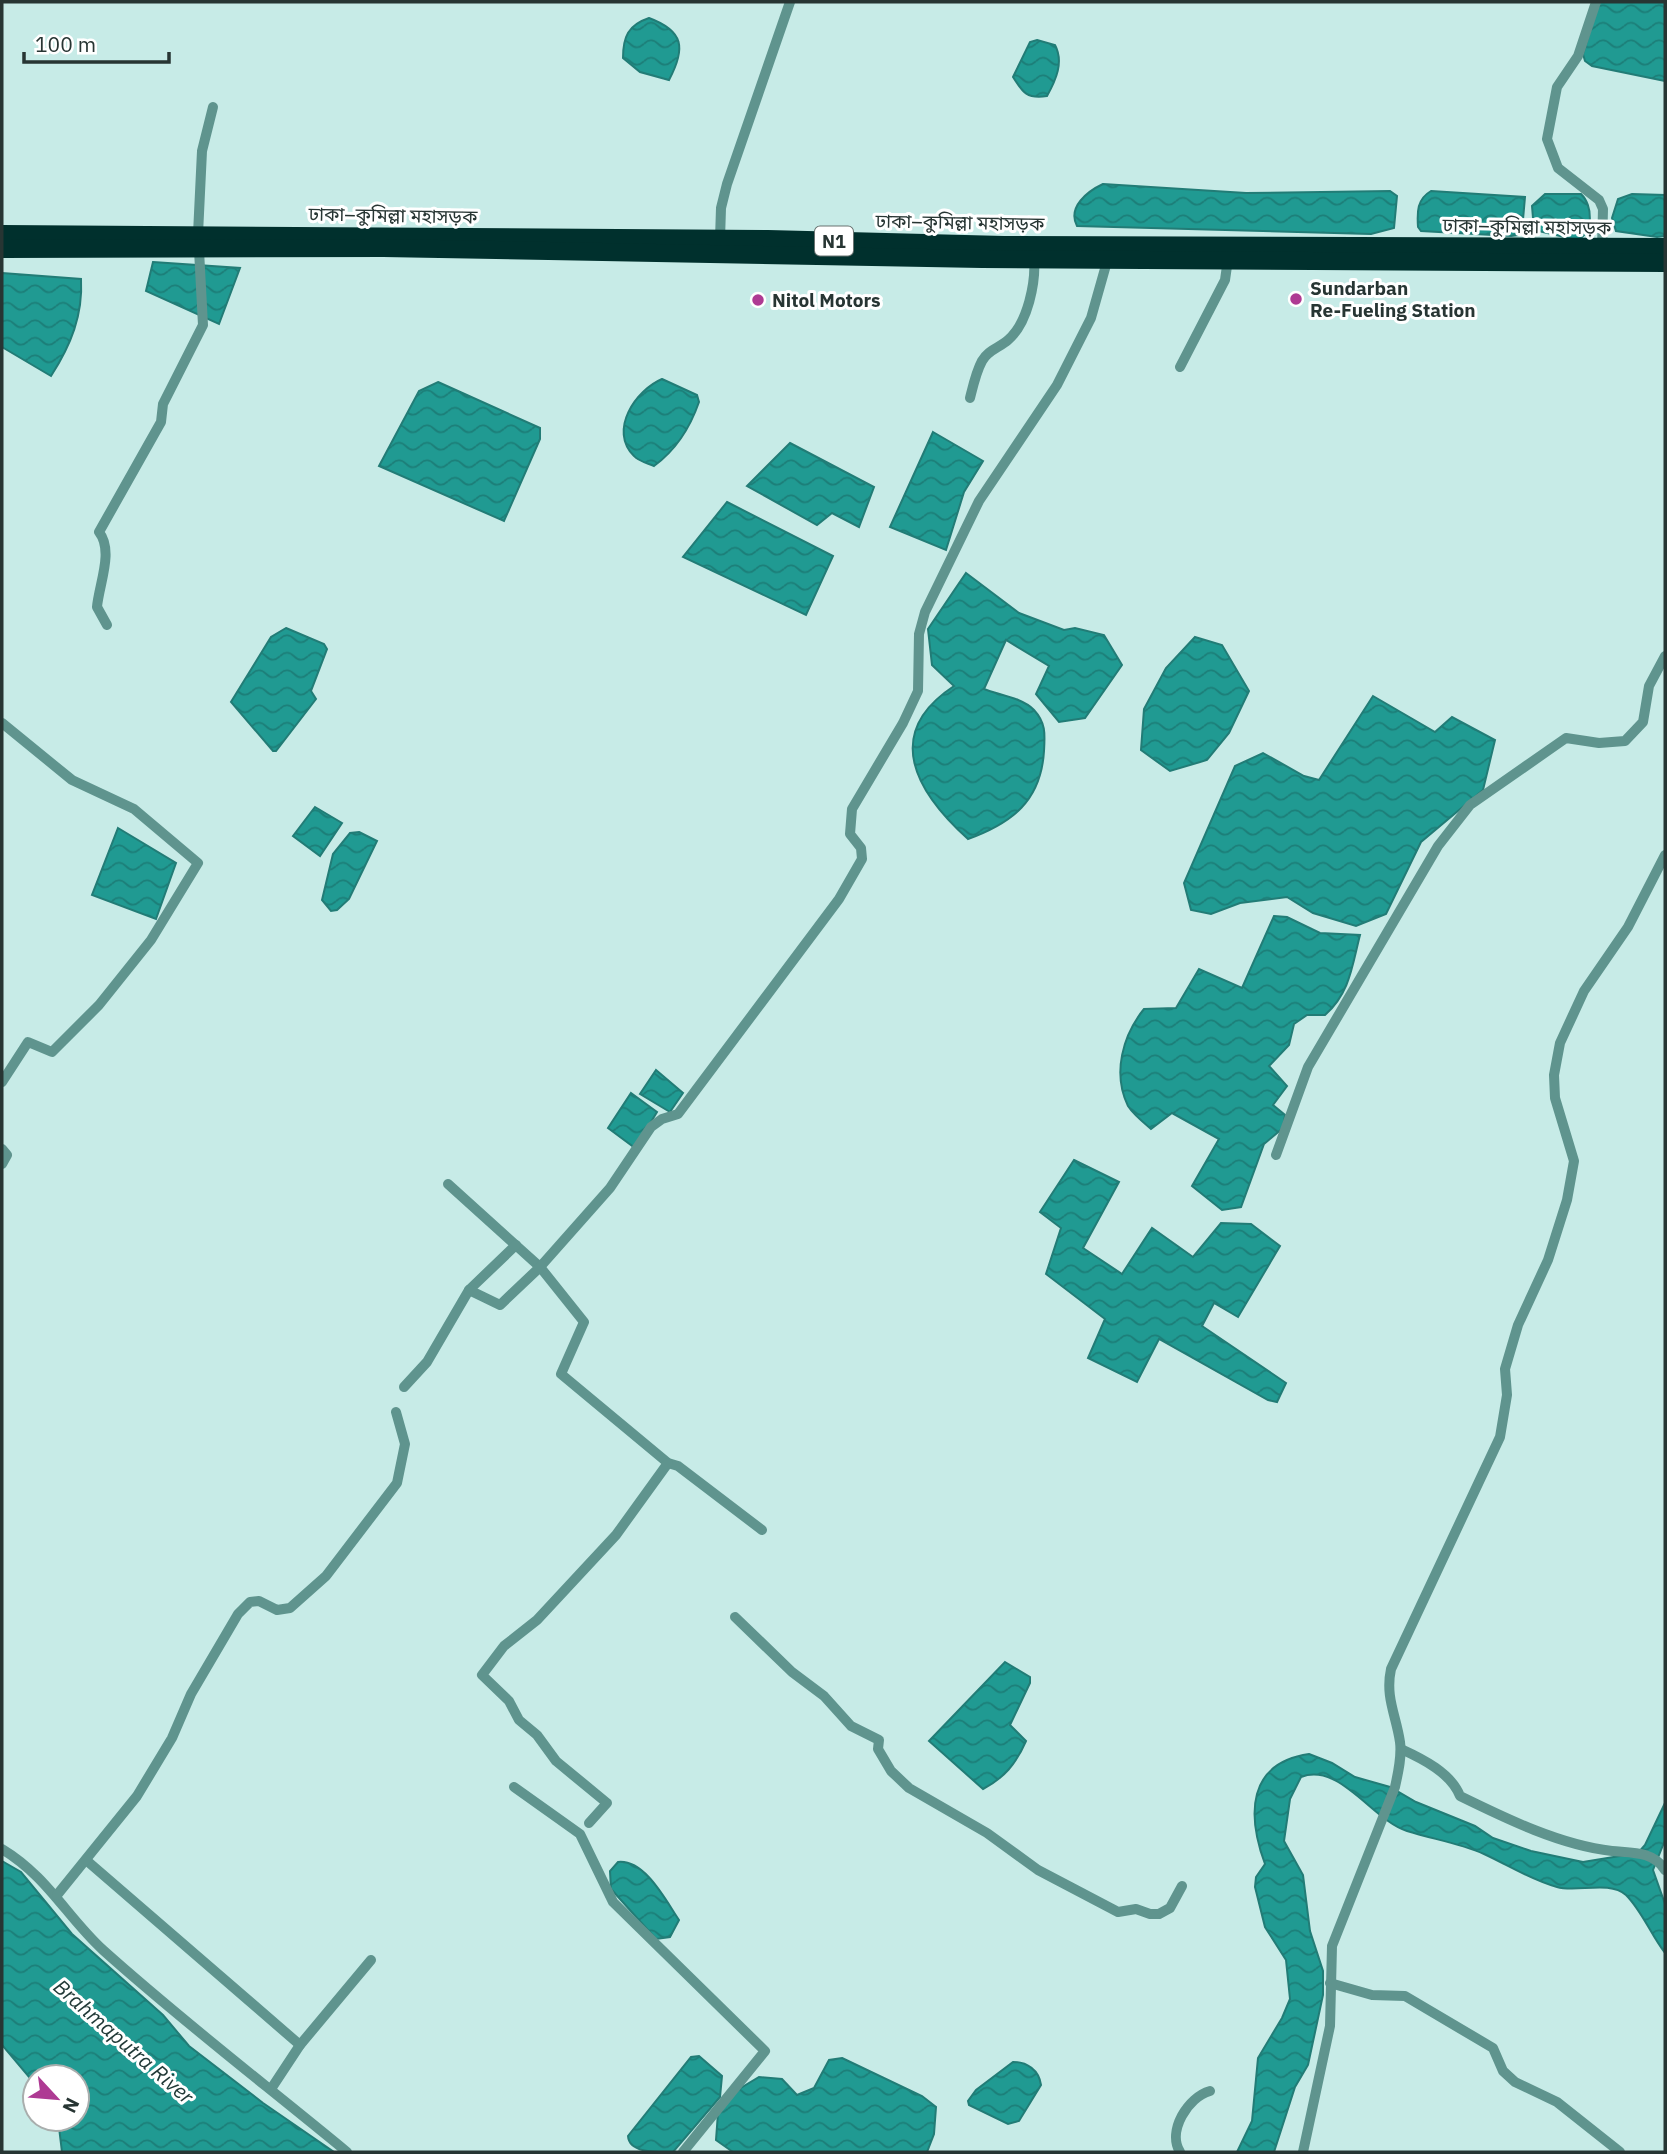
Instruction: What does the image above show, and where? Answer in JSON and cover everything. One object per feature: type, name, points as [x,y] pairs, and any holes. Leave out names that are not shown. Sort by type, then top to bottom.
[{"type":"highway","name":"ঢাকা–কুমিল্লা মহাসড়ক","points":[[2,234],[383,248],[1034,258],[1665,263]]},
{"type":"highway","name":"ঢাকা–কুমিল্লা মহাসড়ক","points":[[2,249],[199,242],[720,239],[1004,245],[1665,247]]},
{"type":"street","points":[[720,239],[721,208],[727,184],[790,2]]},
{"type":"street","points":[[1596,2],[1578,56],[1557,87],[1547,139],[1558,168],[1599,200],[1603,219],[1602,248]]},
{"type":"street","points":[[107,625],[97,607],[106,556],[104,538],[99,532],[161,422],[163,404],[203,325],[199,242],[202,150],[213,107]]},
{"type":"street","points":[[970,398],[983,360],[992,349],[1008,340],[1028,305],[1036,276],[1034,258]]},
{"type":"street","points":[[468,1290],[500,1305],[540,1267],[610,1188],[651,1128],[662,1119],[678,1114],[839,899],[862,859],[861,848],[850,834],[852,809],[904,723],[918,691],[919,634],[925,611],[979,501],[1057,385],[1091,318],[1108,258]]},
{"type":"street","points":[[1180,367],[1225,280],[1228,259]]},
{"type":"street","points":[[1276,1155],[1308,1067],[1457,818],[1470,805],[1566,738],[1599,743],[1625,741],[1643,722],[1649,686],[1665,656]]},
{"type":"street","points":[[2,723],[72,780],[134,809],[198,863],[151,940],[99,1005],[52,1052],[28,1042],[2,1082]]},
{"type":"street","points":[[1303,2152],[1330,2026],[1332,1947],[1395,1787],[1401,1749],[1389,1706],[1391,1669],[1500,1437],[1507,1395],[1505,1369],[1518,1325],[1548,1259],[1569,1191],[1574,1161],[1555,1098],[1556,1057],[1584,990],[1628,927],[1665,855]]},
{"type":"street","points":[[2,1149],[7,1155],[2,1164]]},
{"type":"street","points":[[448,1184],[540,1267],[584,1322],[561,1374],[668,1463],[678,1466],[762,1530]]},
{"type":"street","points":[[404,1387],[427,1362],[468,1290],[516,1245]]},
{"type":"street","points":[[57,1895],[137,1796],[172,1738],[196,1684],[238,1614],[250,1602],[259,1601],[277,1610],[290,1608],[326,1576],[367,1518],[397,1483],[405,1444],[396,1412]]},
{"type":"street","points":[[589,1823],[607,1803],[556,1761],[537,1735],[519,1720],[509,1701],[482,1675],[504,1646],[537,1620],[616,1535],[668,1463]]},
{"type":"street","points":[[735,1617],[792,1672],[824,1696],[851,1726],[879,1740],[878,1749],[891,1771],[909,1788],[987,1833],[1038,1870],[1118,1912],[1136,1909],[1159,1914],[1170,1908],[1182,1886]]},
{"type":"street","points":[[1401,1749],[1440,1771],[1457,1788],[1460,1796],[1500,1816],[1571,1842],[1612,1851],[1635,1850],[1663,1867]]},
{"type":"street","points":[[514,1787],[580,1833],[613,1902],[765,2051],[683,2152]]},
{"type":"street","points":[[2,1849],[57,1895],[86,1935],[193,2028],[348,2152]]},
{"type":"street","points":[[86,1860],[300,2045]]},
{"type":"street","points":[[271,2089],[300,2045],[372,1960]]},
{"type":"street","points":[[1330,1983],[1372,1995],[1405,1996],[1438,2015],[1493,2048],[1498,2054],[1503,2071],[1515,2082],[1557,2102],[1620,2152]]},
{"type":"street","points":[[1180,2152],[1175,2144],[1175,2131],[1195,2096],[1210,2091]]},
{"type":"water","points":[[1599,2],[1665,2],[1665,81],[1592,66],[1585,61],[1583,54]]},
{"type":"water","points":[[649,18],[669,29],[678,42],[678,59],[669,80],[640,72],[623,58],[628,33],[636,24]]},
{"type":"water","points":[[1037,40],[1055,45],[1059,64],[1047,96],[1035,97],[1026,94],[1013,77],[1030,42]]},
{"type":"water","points":[[1103,184],[1246,193],[1390,191],[1397,196],[1394,228],[1371,234],[1077,226],[1077,206],[1086,195]]},
{"type":"water","points":[[1431,191],[1525,197],[1522,231],[1519,235],[1511,236],[1421,231],[1418,227],[1419,206]]},
{"type":"water","points":[[1545,194],[1581,194],[1588,205],[1590,218],[1583,236],[1577,240],[1534,230],[1532,206]]},
{"type":"water","points":[[1632,194],[1665,195],[1665,236],[1616,231],[1612,218],[1618,199]]},
{"type":"water","points":[[153,262],[240,268],[219,324],[146,291]]},
{"type":"water","points":[[2,273],[81,279],[78,317],[64,353],[51,376],[2,347]]},
{"type":"water","points":[[662,379],[697,395],[699,402],[681,438],[654,466],[640,461],[627,446],[625,423],[635,401],[652,384]]},
{"type":"water","points":[[438,382],[540,428],[540,439],[504,521],[379,466],[419,391]]},
{"type":"water","points":[[933,432],[983,461],[964,492],[946,550],[890,527]]},
{"type":"water","points":[[790,443],[874,487],[859,527],[832,513],[817,525],[747,486]]},
{"type":"water","points":[[727,502],[833,556],[806,615],[683,557]]},
{"type":"water","points":[[966,573],[1019,613],[1064,630],[1075,628],[1104,635],[1122,665],[1085,718],[1059,722],[1036,694],[1049,666],[1006,640],[984,689],[1024,702],[1038,715],[1044,734],[1042,768],[1037,784],[1021,808],[998,826],[968,839],[934,802],[922,783],[914,763],[913,743],[918,724],[932,704],[954,686],[932,665],[928,629]]},
{"type":"water","points":[[286,628],[324,644],[327,649],[311,691],[316,699],[276,751],[273,751],[231,702],[271,637]]},
{"type":"water","points":[[1195,637],[1222,645],[1249,691],[1229,733],[1207,760],[1170,771],[1141,750],[1144,709],[1166,668]]},
{"type":"water","points":[[1373,696],[1435,732],[1452,717],[1495,740],[1483,790],[1421,842],[1386,914],[1356,926],[1313,913],[1287,897],[1240,903],[1211,914],[1191,910],[1184,883],[1235,766],[1263,753],[1304,776],[1319,780]]},
{"type":"water","points":[[315,807],[342,823],[320,856],[293,836]]},
{"type":"water","points":[[118,828],[176,863],[156,919],[92,895]]},
{"type":"water","points":[[359,832],[377,841],[349,899],[337,910],[331,911],[322,900],[333,854],[350,833]]},
{"type":"water","points":[[1274,916],[1287,917],[1320,933],[1360,935],[1349,978],[1340,998],[1325,1015],[1307,1015],[1294,1024],[1289,1045],[1269,1066],[1287,1086],[1273,1105],[1285,1115],[1283,1128],[1264,1144],[1241,1207],[1222,1210],[1192,1186],[1219,1139],[1172,1113],[1151,1129],[1145,1124],[1130,1109],[1123,1093],[1120,1068],[1122,1055],[1130,1030],[1144,1009],[1176,1008],[1199,969],[1242,988]]},
{"type":"water","points":[[656,1070],[683,1093],[670,1112],[640,1094]]},
{"type":"water","points":[[631,1093],[657,1112],[635,1148],[608,1128]]},
{"type":"water","points":[[1074,1160],[1119,1182],[1083,1248],[1122,1274],[1152,1228],[1193,1257],[1221,1223],[1251,1224],[1280,1246],[1238,1317],[1214,1303],[1202,1326],[1286,1383],[1277,1402],[1268,1400],[1159,1339],[1137,1382],[1088,1358],[1105,1319],[1046,1274],[1061,1228],[1040,1212]]},
{"type":"water","points":[[1005,1662],[1030,1677],[1030,1683],[1010,1725],[1026,1741],[1009,1770],[983,1789],[929,1741]]},
{"type":"water","points":[[1309,1754],[1332,1763],[1355,1777],[1390,1787],[1416,1802],[1475,1826],[1493,1838],[1531,1851],[1583,1862],[1638,1853],[1645,1845],[1665,1803],[1665,1840],[1653,1870],[1665,1904],[1665,1953],[1637,1908],[1619,1891],[1602,1887],[1565,1888],[1547,1884],[1475,1850],[1394,1825],[1356,1794],[1329,1778],[1315,1775],[1301,1777],[1290,1799],[1284,1841],[1303,1875],[1310,1931],[1323,1971],[1323,1995],[1308,2065],[1295,2087],[1274,2152],[1237,2152],[1252,2121],[1258,2058],[1290,1999],[1286,1960],[1265,1927],[1255,1887],[1256,1877],[1265,1864],[1256,1827],[1257,1794],[1263,1780],[1273,1768],[1289,1759]]},
{"type":"water","name":"Brahmaputra River","points":[[2,1861],[21,1872],[72,1934],[163,2015],[189,2046],[263,2103],[334,2152],[62,2152],[60,2133],[91,2133],[91,2063],[21,2063],[21,2067],[2,2045]]},
{"type":"water","points":[[618,1862],[637,1867],[661,1893],[679,1920],[670,1937],[656,1939],[611,1889],[610,1871]]},
{"type":"water","points":[[699,2056],[722,2076],[720,2097],[673,2152],[646,2151],[633,2146],[628,2136],[691,2057]]},
{"type":"water","points":[[842,2058],[922,2096],[936,2107],[934,2134],[927,2152],[733,2152],[716,2140],[718,2113],[739,2089],[759,2077],[782,2079],[797,2095],[814,2088],[829,2060]]},
{"type":"water","points":[[1013,2062],[1032,2068],[1041,2085],[1019,2121],[1008,2124],[969,2105],[968,2101],[976,2090]]},
{"type":"place","name":"Sundarban Re-Fueling Station","points":[[1296,299]]},
{"type":"place","name":"Nitol Motors","points":[[758,300]]}]
